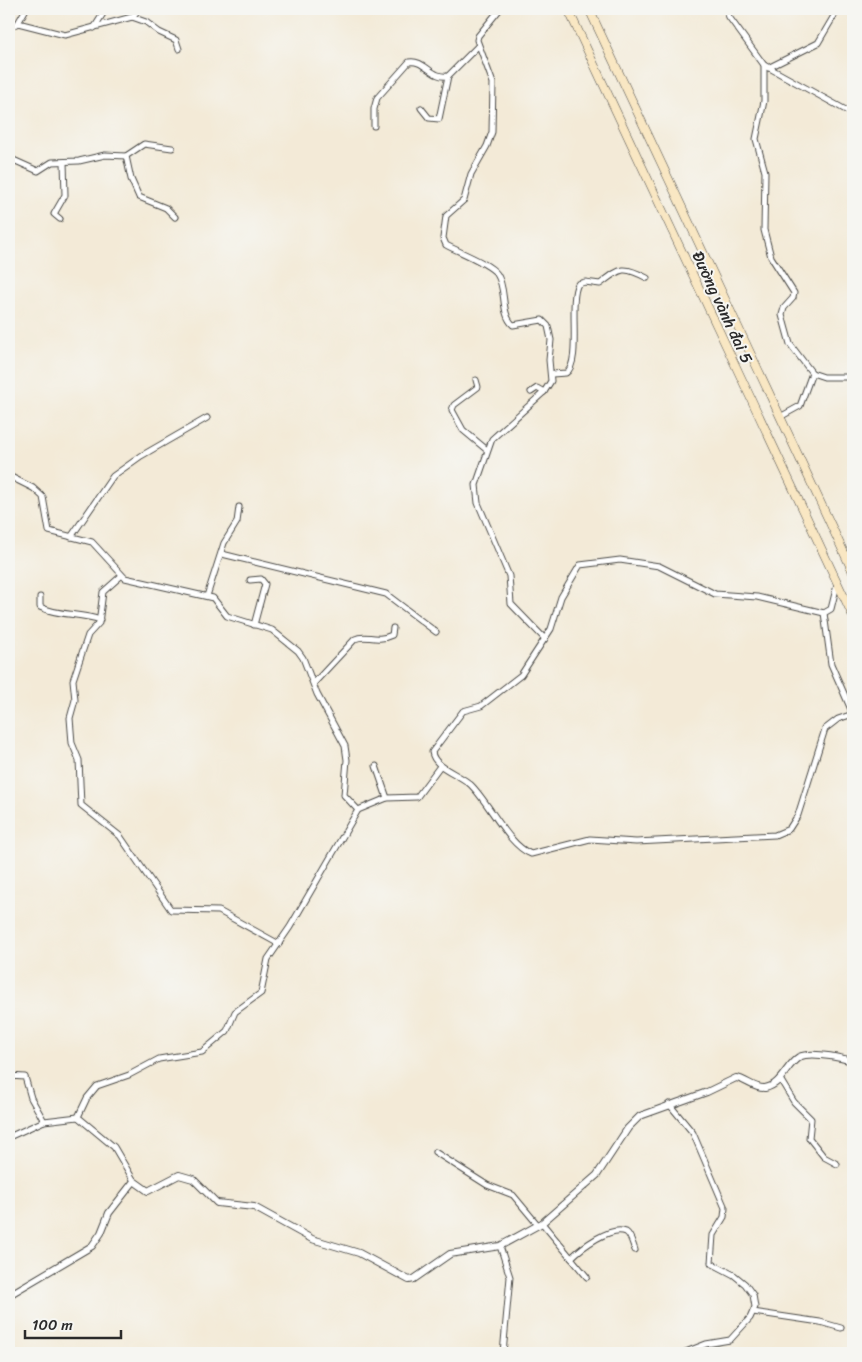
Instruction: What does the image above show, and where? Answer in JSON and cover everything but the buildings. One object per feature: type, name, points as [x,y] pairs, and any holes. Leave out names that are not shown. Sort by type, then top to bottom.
[{"type":"main road","name":"Đường vành đai 5","points":[[568,9],[853,616]]},
{"type":"main road","name":"Đường vành đai 5","points":[[589,9],[853,570]]},
{"type":"street","points":[[9,28],[18,23],[26,9]]},
{"type":"street","points":[[93,29],[106,9]]},
{"type":"street","points":[[18,23],[66,35],[132,17],[139,9]]},
{"type":"street","points":[[500,9],[478,36],[478,46],[492,83],[492,132],[487,146],[472,174],[464,200],[446,216],[443,238],[446,245],[496,273],[503,288],[506,316],[513,325],[536,320],[546,322],[551,340],[549,360],[552,374],[551,381],[544,392],[496,435],[487,450],[476,485],[478,504],[509,576],[511,604],[545,639]]},
{"type":"street","points":[[726,9],[729,17],[766,66],[853,114]]},
{"type":"street","points":[[766,66],[810,49],[818,43],[838,9]]},
{"type":"street","points":[[132,17],[146,22],[159,32],[176,40],[179,49]]},
{"type":"street","points":[[421,108],[429,118],[438,119],[448,76],[478,46]]},
{"type":"street","points":[[374,126],[374,109],[377,98],[409,62],[418,63],[437,76],[448,76]]},
{"type":"street","points":[[766,66],[764,101],[756,139],[765,172],[764,230],[771,257],[794,293],[793,298],[784,308],[782,316],[790,344],[812,373],[824,376],[853,377]]},
{"type":"street","points":[[9,158],[38,171],[52,162],[64,162],[105,155],[126,156],[144,144],[172,148]]},
{"type":"street","points":[[126,156],[131,179],[139,197],[166,208],[175,217]]},
{"type":"street","points":[[60,218],[54,214],[65,196],[64,162]]},
{"type":"street","points":[[552,374],[566,372],[571,367],[575,322],[574,294],[578,284],[585,282],[597,285],[619,269],[625,268],[647,278]]},
{"type":"street","points":[[780,417],[800,406],[812,373]]},
{"type":"street","points":[[476,380],[478,387],[454,406],[452,410],[463,430],[487,450]]},
{"type":"street","points":[[531,392],[534,388],[537,388],[544,392]]},
{"type":"street","points":[[71,536],[113,476],[140,456],[207,418]]},
{"type":"street","points":[[9,476],[33,488],[43,497],[50,531],[92,542],[121,576],[207,596],[218,602],[227,616],[272,630],[298,651],[345,746],[347,760],[344,795],[358,810]]},
{"type":"street","points":[[207,596],[224,543],[237,522],[239,507]]},
{"type":"street","points":[[222,554],[386,594],[436,632]]},
{"type":"street","points":[[824,613],[829,658],[853,714],[838,719],[826,729],[798,815],[789,829],[775,835],[636,842],[590,839],[531,854],[519,846],[471,785],[455,772],[440,766],[432,752],[463,711],[481,706],[517,680],[551,629],[561,597],[578,567],[583,564],[614,561],[667,569],[715,594],[757,597],[824,613],[831,609],[837,582]]},
{"type":"street","points":[[121,576],[103,592],[100,620],[88,635],[73,680],[75,700],[70,718],[72,743],[79,760],[81,805],[120,836],[171,910],[219,911],[261,932],[279,944]]},
{"type":"street","points":[[250,580],[261,579],[265,584],[254,624]]},
{"type":"street","points":[[40,596],[40,607],[48,611],[86,615],[100,620]]},
{"type":"street","points":[[314,683],[355,638],[360,636],[383,640],[392,635],[393,628]]},
{"type":"street","points":[[376,766],[387,798]]},
{"type":"street","points":[[78,1117],[87,1098],[97,1086],[129,1075],[159,1059],[197,1054],[224,1035],[235,1012],[261,993],[265,964],[279,944],[358,810],[387,798],[417,797],[440,766]]},
{"type":"street","points":[[9,1137],[44,1121],[78,1117],[114,1147],[134,1181],[148,1191],[172,1178],[186,1176],[199,1184],[217,1203],[254,1207],[312,1239],[359,1253],[409,1280],[414,1279],[450,1254],[500,1246],[540,1224],[597,1175],[634,1122],[648,1111],[707,1092],[736,1078],[759,1088],[765,1088],[780,1079],[796,1060],[804,1056],[832,1056],[853,1061]]},
{"type":"street","points":[[9,1076],[25,1077],[31,1098],[44,1121]]},
{"type":"street","points":[[780,1079],[794,1102],[811,1119],[809,1138],[824,1157],[837,1164]]},
{"type":"street","points":[[669,1104],[693,1133],[725,1208],[724,1217],[714,1235],[710,1263],[734,1275],[745,1284],[755,1301],[754,1312],[730,1340],[706,1344],[683,1353]]},
{"type":"street","points":[[435,1152],[487,1185],[512,1195],[587,1277]]},
{"type":"street","points":[[9,1295],[92,1246],[101,1233],[107,1216],[134,1181]]},
{"type":"street","points":[[571,1258],[584,1245],[618,1231],[626,1232],[634,1250]]},
{"type":"street","points":[[500,1246],[510,1277],[503,1353]]},
{"type":"street","points":[[754,1312],[820,1322],[841,1328]]}]
